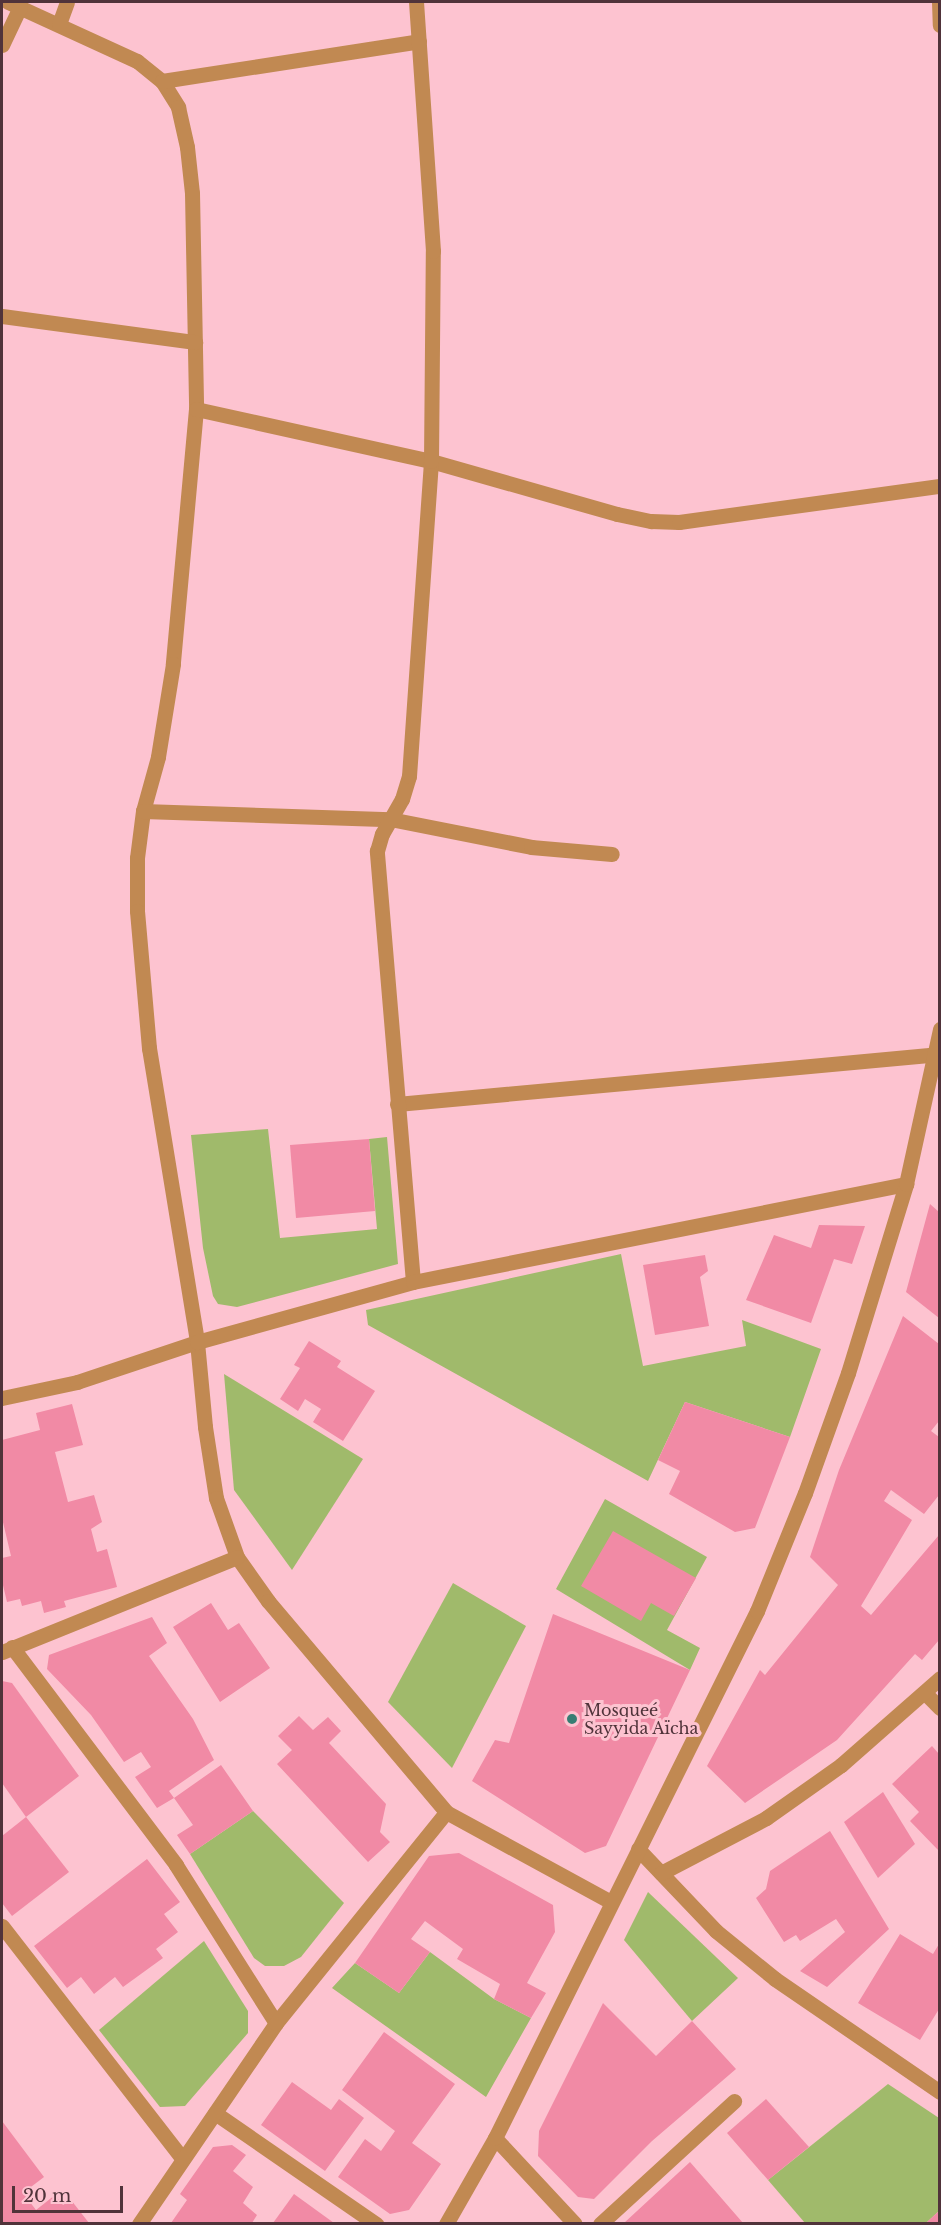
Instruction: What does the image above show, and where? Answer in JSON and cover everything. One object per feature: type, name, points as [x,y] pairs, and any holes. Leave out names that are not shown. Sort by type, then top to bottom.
[{"type":"street","points":[[59,24],[67,2]]},
{"type":"street","points":[[413,1282],[377,851],[390,819],[402,799],[409,776],[431,461],[433,251],[416,2]]},
{"type":"street","points":[[939,2],[939,25]]},
{"type":"street","points":[[2,45],[14,4],[136,61],[162,81],[178,107],[187,147],[192,193],[196,409],[173,664],[158,757],[143,811],[137,858],[137,911],[149,1048],[197,1342],[205,1427],[216,1498],[237,1557],[268,1601],[446,1812],[612,1902]]},
{"type":"street","points":[[162,81],[420,41]]},
{"type":"street","points":[[2,316],[195,342]]},
{"type":"street","points":[[196,409],[431,461],[617,514],[651,521],[679,522],[939,486]]},
{"type":"street","points":[[143,811],[390,819],[531,847],[612,854]]},
{"type":"street","points":[[446,2223],[495,2138],[757,1611],[805,1493],[848,1373],[906,1184],[938,1055],[939,1029]]},
{"type":"street","points":[[398,1104],[938,1055]]},
{"type":"street","points":[[2,1398],[77,1382],[197,1342],[413,1282],[906,1184]]},
{"type":"street","points":[[237,1557],[7,1650],[176,1865],[276,2023]]},
{"type":"street","points":[[661,1873],[766,1818],[841,1765],[925,1694],[939,1678]]},
{"type":"street","points":[[925,1694],[939,1708]]},
{"type":"street","points":[[139,2223],[276,2023],[446,1812]]},
{"type":"street","points":[[638,1849],[716,1931],[775,1978],[939,2092]]},
{"type":"street","points":[[2,1926],[183,2159]]},
{"type":"street","points":[[600,2223],[734,2102]]},
{"type":"street","points":[[215,2113],[376,2223]]},
{"type":"street","points":[[495,2138],[575,2223]]},
{"type":"green space","points":[[268,1129],[280,1238],[377,1229],[369,1139],[387,1137],[398,1264],[237,1307],[218,1304],[213,1296],[203,1248],[191,1135]]},
{"type":"green space","points":[[621,1254],[643,1366],[746,1346],[742,1320],[821,1349],[790,1437],[685,1402],[648,1481],[368,1325],[366,1310]]},
{"type":"green space","points":[[224,1374],[363,1459],[292,1570],[234,1490]]},
{"type":"green space","points":[[605,1499],[707,1557],[667,1630],[700,1648],[690,1670],[556,1589]]},
{"type":"green space","points":[[453,1583],[526,1626],[452,1768],[388,1702]]},
{"type":"green space","points":[[253,1811],[344,1903],[301,1957],[284,1966],[265,1966],[254,1958],[190,1854]]},
{"type":"green space","points":[[648,1892],[738,1978],[692,2021],[624,1940]]},
{"type":"green space","points":[[204,1941],[248,2011],[248,2033],[185,2106],[160,2107],[99,2030]]},
{"type":"green space","points":[[430,1952],[494,1999],[531,2018],[486,2097],[332,1988],[355,1963],[399,1993]]},
{"type":"green space","points":[[888,2084],[939,2118],[939,2211],[926,2223],[805,2223],[768,2180]]},
{"type":"building","points":[[369,1139],[375,1211],[296,1218],[290,1145]]},
{"type":"building","points":[[930,1204],[939,1212],[939,1318],[906,1292]]},
{"type":"building","points":[[819,1225],[865,1226],[852,1264],[834,1259],[811,1323],[746,1300],[774,1235],[811,1248]]},
{"type":"building","points":[[705,1255],[708,1271],[700,1277],[709,1326],[655,1335],[643,1265]]},
{"type":"building","points":[[903,1316],[939,1344],[939,1421],[931,1431],[939,1437],[939,1495],[924,1514],[891,1490],[884,1501],[912,1520],[861,1606],[871,1615],[939,1535],[939,1640],[922,1660],[915,1654],[837,1740],[745,1803],[707,1766],[760,1670],[765,1675],[838,1585],[810,1557],[839,1470]]},
{"type":"building","points":[[309,1341],[341,1361],[337,1367],[375,1391],[343,1441],[313,1422],[321,1409],[305,1399],[298,1411],[280,1399],[300,1368],[294,1365]]},
{"type":"building","points":[[685,1402],[790,1437],[755,1528],[735,1532],[669,1494],[680,1471],[658,1460]]},
{"type":"building","points":[[72,1404],[83,1445],[55,1452],[68,1502],[94,1495],[102,1522],[91,1529],[97,1552],[107,1549],[117,1587],[64,1601],[66,1607],[44,1613],[41,1601],[22,1606],[20,1599],[7,1602],[2,1581],[2,1558],[11,1556],[2,1518],[2,1440],[40,1430],[36,1413]]},
{"type":"building","points":[[613,1531],[696,1578],[674,1616],[651,1603],[641,1621],[581,1586]]},
{"type":"building","points":[[211,1603],[228,1630],[239,1623],[270,1668],[220,1702],[173,1627]]},
{"type":"building","name":"Mosqueé Sayyida Aïcha","points":[[553,1614],[690,1670],[606,1846],[585,1853],[472,1781],[495,1740],[509,1743]]},
{"type":"building","points":[[152,1617],[167,1643],[149,1656],[193,1719],[214,1760],[169,1791],[174,1798],[157,1808],[135,1777],[151,1767],[141,1752],[124,1762],[91,1715],[47,1669],[49,1655]]},
{"type":"building","points":[[2,1681],[12,1683],[79,1776],[26,1817],[2,1783]]},
{"type":"building","points":[[299,1716],[313,1730],[328,1717],[341,1731],[329,1743],[386,1804],[380,1832],[390,1842],[368,1862],[277,1764],[292,1750],[278,1736]]},
{"type":"building","points":[[932,1746],[939,1754],[939,1851],[910,1821],[919,1812],[892,1784]]},
{"type":"building","points":[[221,1765],[253,1811],[190,1854],[177,1835],[193,1825],[174,1798]]},
{"type":"building","points":[[883,1792],[915,1844],[878,1878],[844,1822]]},
{"type":"building","points":[[26,1817],[69,1872],[12,1916],[2,1903],[2,1836]]},
{"type":"building","points":[[830,1831],[889,1929],[827,1987],[800,1971],[845,1932],[836,1919],[800,1941],[796,1935],[784,1942],[756,1898],[766,1889],[770,1871]]},
{"type":"building","points":[[459,1853],[553,1905],[555,1932],[527,1983],[546,1993],[531,2018],[494,1999],[500,1984],[457,1959],[463,1949],[425,1921],[411,1939],[430,1952],[399,1993],[355,1963],[429,1856]]},
{"type":"building","points":[[147,1859],[180,1902],[164,1914],[178,1932],[156,1949],[163,1958],[123,1987],[115,1977],[94,1994],[81,1977],[67,1988],[34,1946]]},
{"type":"building","points":[[900,1934],[933,1954],[939,1944],[939,2009],[920,2040],[858,2003]]},
{"type":"building","points":[[603,2003],[656,2056],[692,2021],[736,2069],[652,2141],[594,2199],[578,2197],[538,2156],[539,2131]]},
{"type":"building","points":[[384,2032],[455,2084],[412,2143],[441,2164],[409,2210],[390,2214],[338,2177],[365,2139],[381,2151],[395,2131],[342,2090]]},
{"type":"building","points":[[292,2082],[331,2110],[339,2099],[364,2118],[325,2171],[261,2125]]},
{"type":"building","points":[[766,2099],[809,2147],[768,2180],[727,2133]]},
{"type":"building","points":[[2,2121],[44,2177],[23,2193],[36,2210],[55,2195],[63,2205],[71,2200],[89,2223],[2,2223]]},
{"type":"building","points":[[232,2145],[246,2155],[233,2171],[253,2187],[243,2203],[257,2215],[252,2223],[171,2223],[187,2200],[180,2194],[213,2147]]},
{"type":"building","points":[[690,2162],[743,2223],[624,2223],[650,2199]]},
{"type":"building","points":[[294,2194],[334,2223],[273,2223]]},
{"type":"building","points":[[939,2211],[939,2223],[926,2223]]},
{"type":"place","name":"Mosqueé Sayyida Aïcha","points":[[572,1719]]}]
